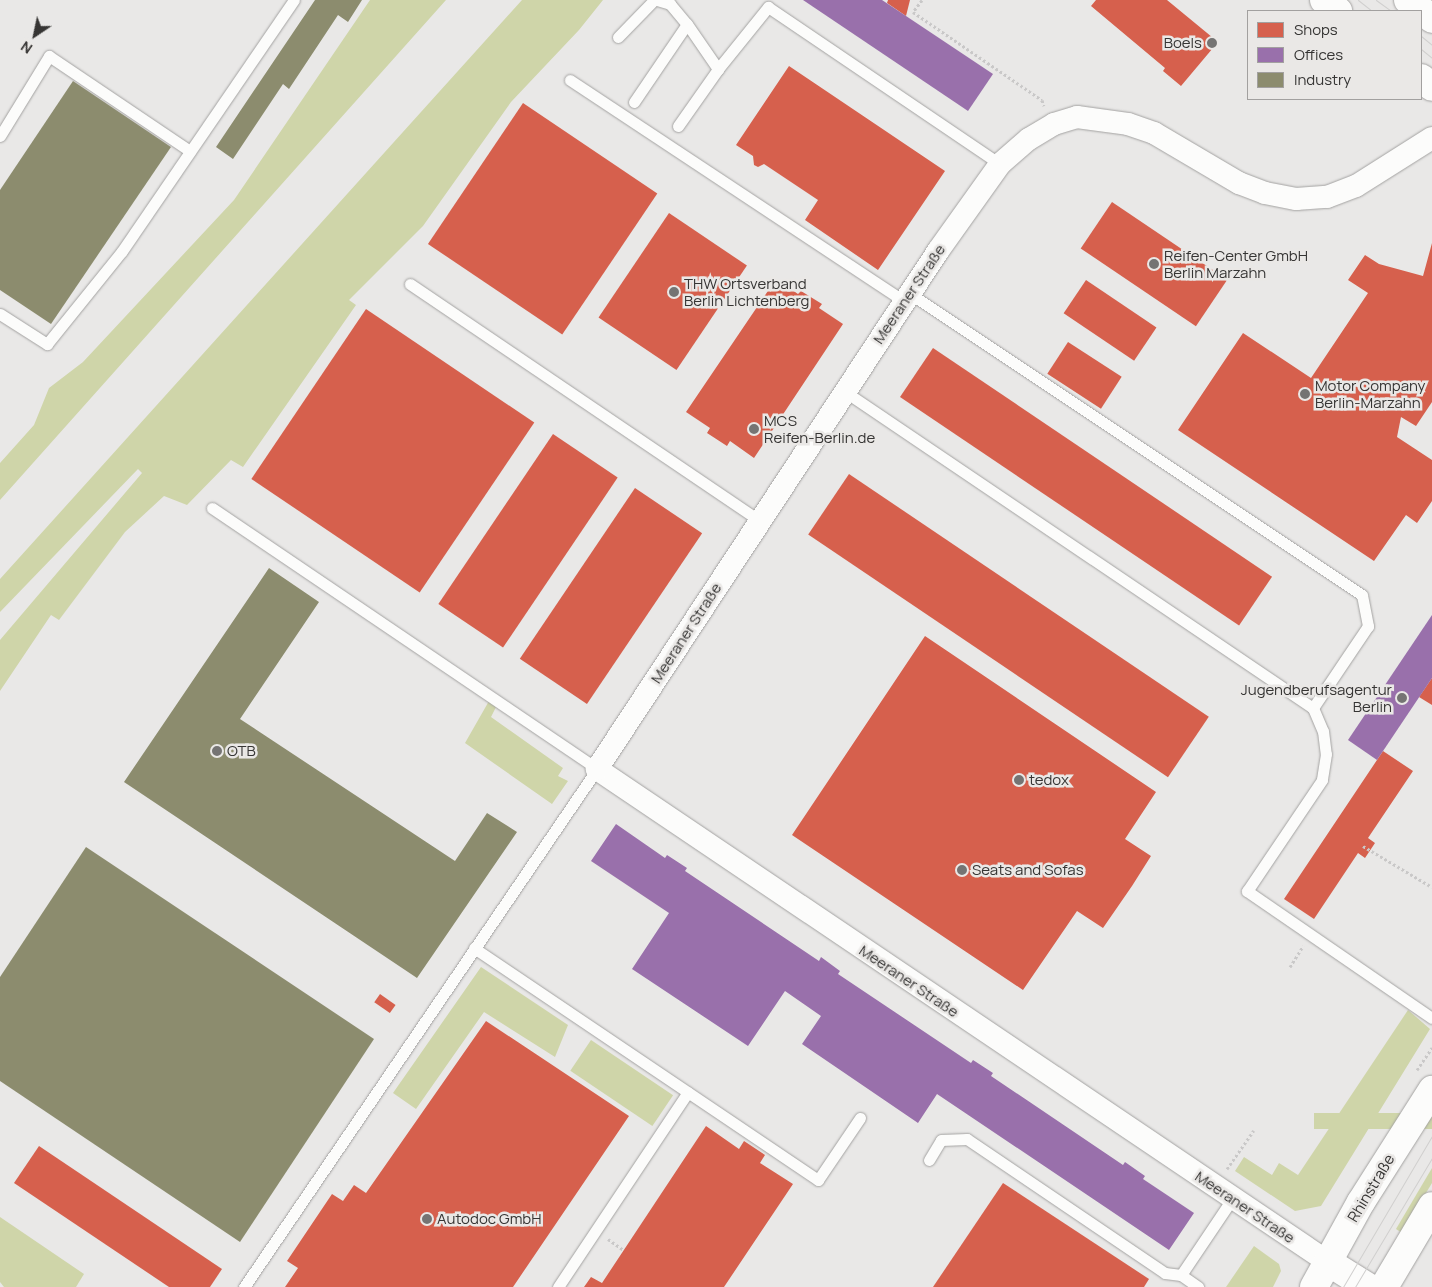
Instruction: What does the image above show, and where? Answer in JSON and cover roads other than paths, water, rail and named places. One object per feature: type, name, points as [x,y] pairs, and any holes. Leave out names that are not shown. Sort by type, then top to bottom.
[{"type":"main road","points":[[1324,0],[1337,10]]},
{"type":"main road","points":[[1408,0],[1421,10]]},
{"type":"main road","points":[[1422,11],[1432,19]]},
{"type":"main road","points":[[1422,79],[1432,87]]},
{"type":"main road","name":"Rhinstraße","points":[[1314,1287],[1361,1202],[1432,1090]]},
{"type":"main road","points":[[1384,1287],[1432,1206]]},
{"type":"main road","points":[[1328,1262],[1368,1287]]},
{"type":"street","name":"Meeraner Straße","points":[[1328,1262],[597,769],[907,297],[1000,164],[1029,138],[1054,124],[1077,118],[1099,118],[1154,133],[1239,183],[1265,193],[1296,199],[1327,197],[1356,186],[1432,138]]},
{"type":"lane","points":[[0,314],[47,344],[122,251],[294,0]]},
{"type":"lane","points":[[618,37],[655,0],[670,4],[687,24],[718,69]]},
{"type":"lane","points":[[678,126],[718,69],[768,7],[1000,164]]},
{"type":"lane","points":[[634,102],[687,24]]},
{"type":"lane","points":[[0,136],[49,56],[190,151]]},
{"type":"lane","points":[[570,80],[907,297],[1362,595],[1368,626],[1313,708]]},
{"type":"lane","points":[[410,284],[760,520]]},
{"type":"lane","points":[[844,391],[1313,708],[1323,731],[1326,754],[1322,780],[1246,891],[1432,1018]]},
{"type":"lane","points":[[212,508],[597,769],[244,1287]]},
{"type":"lane","points":[[474,948],[818,1180],[860,1118]]},
{"type":"lane","points":[[558,1287],[688,1092]]},
{"type":"lane","points":[[928,1160],[941,1140],[967,1139],[1165,1273],[1181,1275],[1198,1287]]},
{"type":"lane","points":[[1181,1275],[1232,1199]]},
{"type":"tram line","points":[[1358,0],[1371,10]]},
{"type":"tram line","points":[[1376,0],[1390,10]]},
{"type":"tram line","points":[[1422,37],[1432,45]]},
{"type":"tram line","points":[[1422,50],[1432,58]]},
{"type":"tram line","points":[[1343,1287],[1432,1136]]},
{"type":"tram line","points":[[1355,1287],[1432,1158]]},
{"type":"place","name":"Boels","points":[[1212,43]]},
{"type":"place","name":"Reifen-Center GmbH Berlin Marzahn","points":[[1154,264]]},
{"type":"place","name":"THW Ortsverband Berlin Lichtenberg","points":[[674,292]]},
{"type":"place","name":"Motor Company Berlin-Marzahn","points":[[1305,394]]},
{"type":"place","name":"MCS Reifen-Berlin.de","points":[[754,429]]},
{"type":"place","name":"Jugendberufsagentur Berlin","points":[[1402,698]]},
{"type":"place","name":"OTB","points":[[217,751]]},
{"type":"place","name":"tedox","points":[[1019,780]]},
{"type":"place","name":"Seats and Sofas","points":[[962,870]]},
{"type":"place","name":"Autodoc GmbH","points":[[427,1219]]}]
